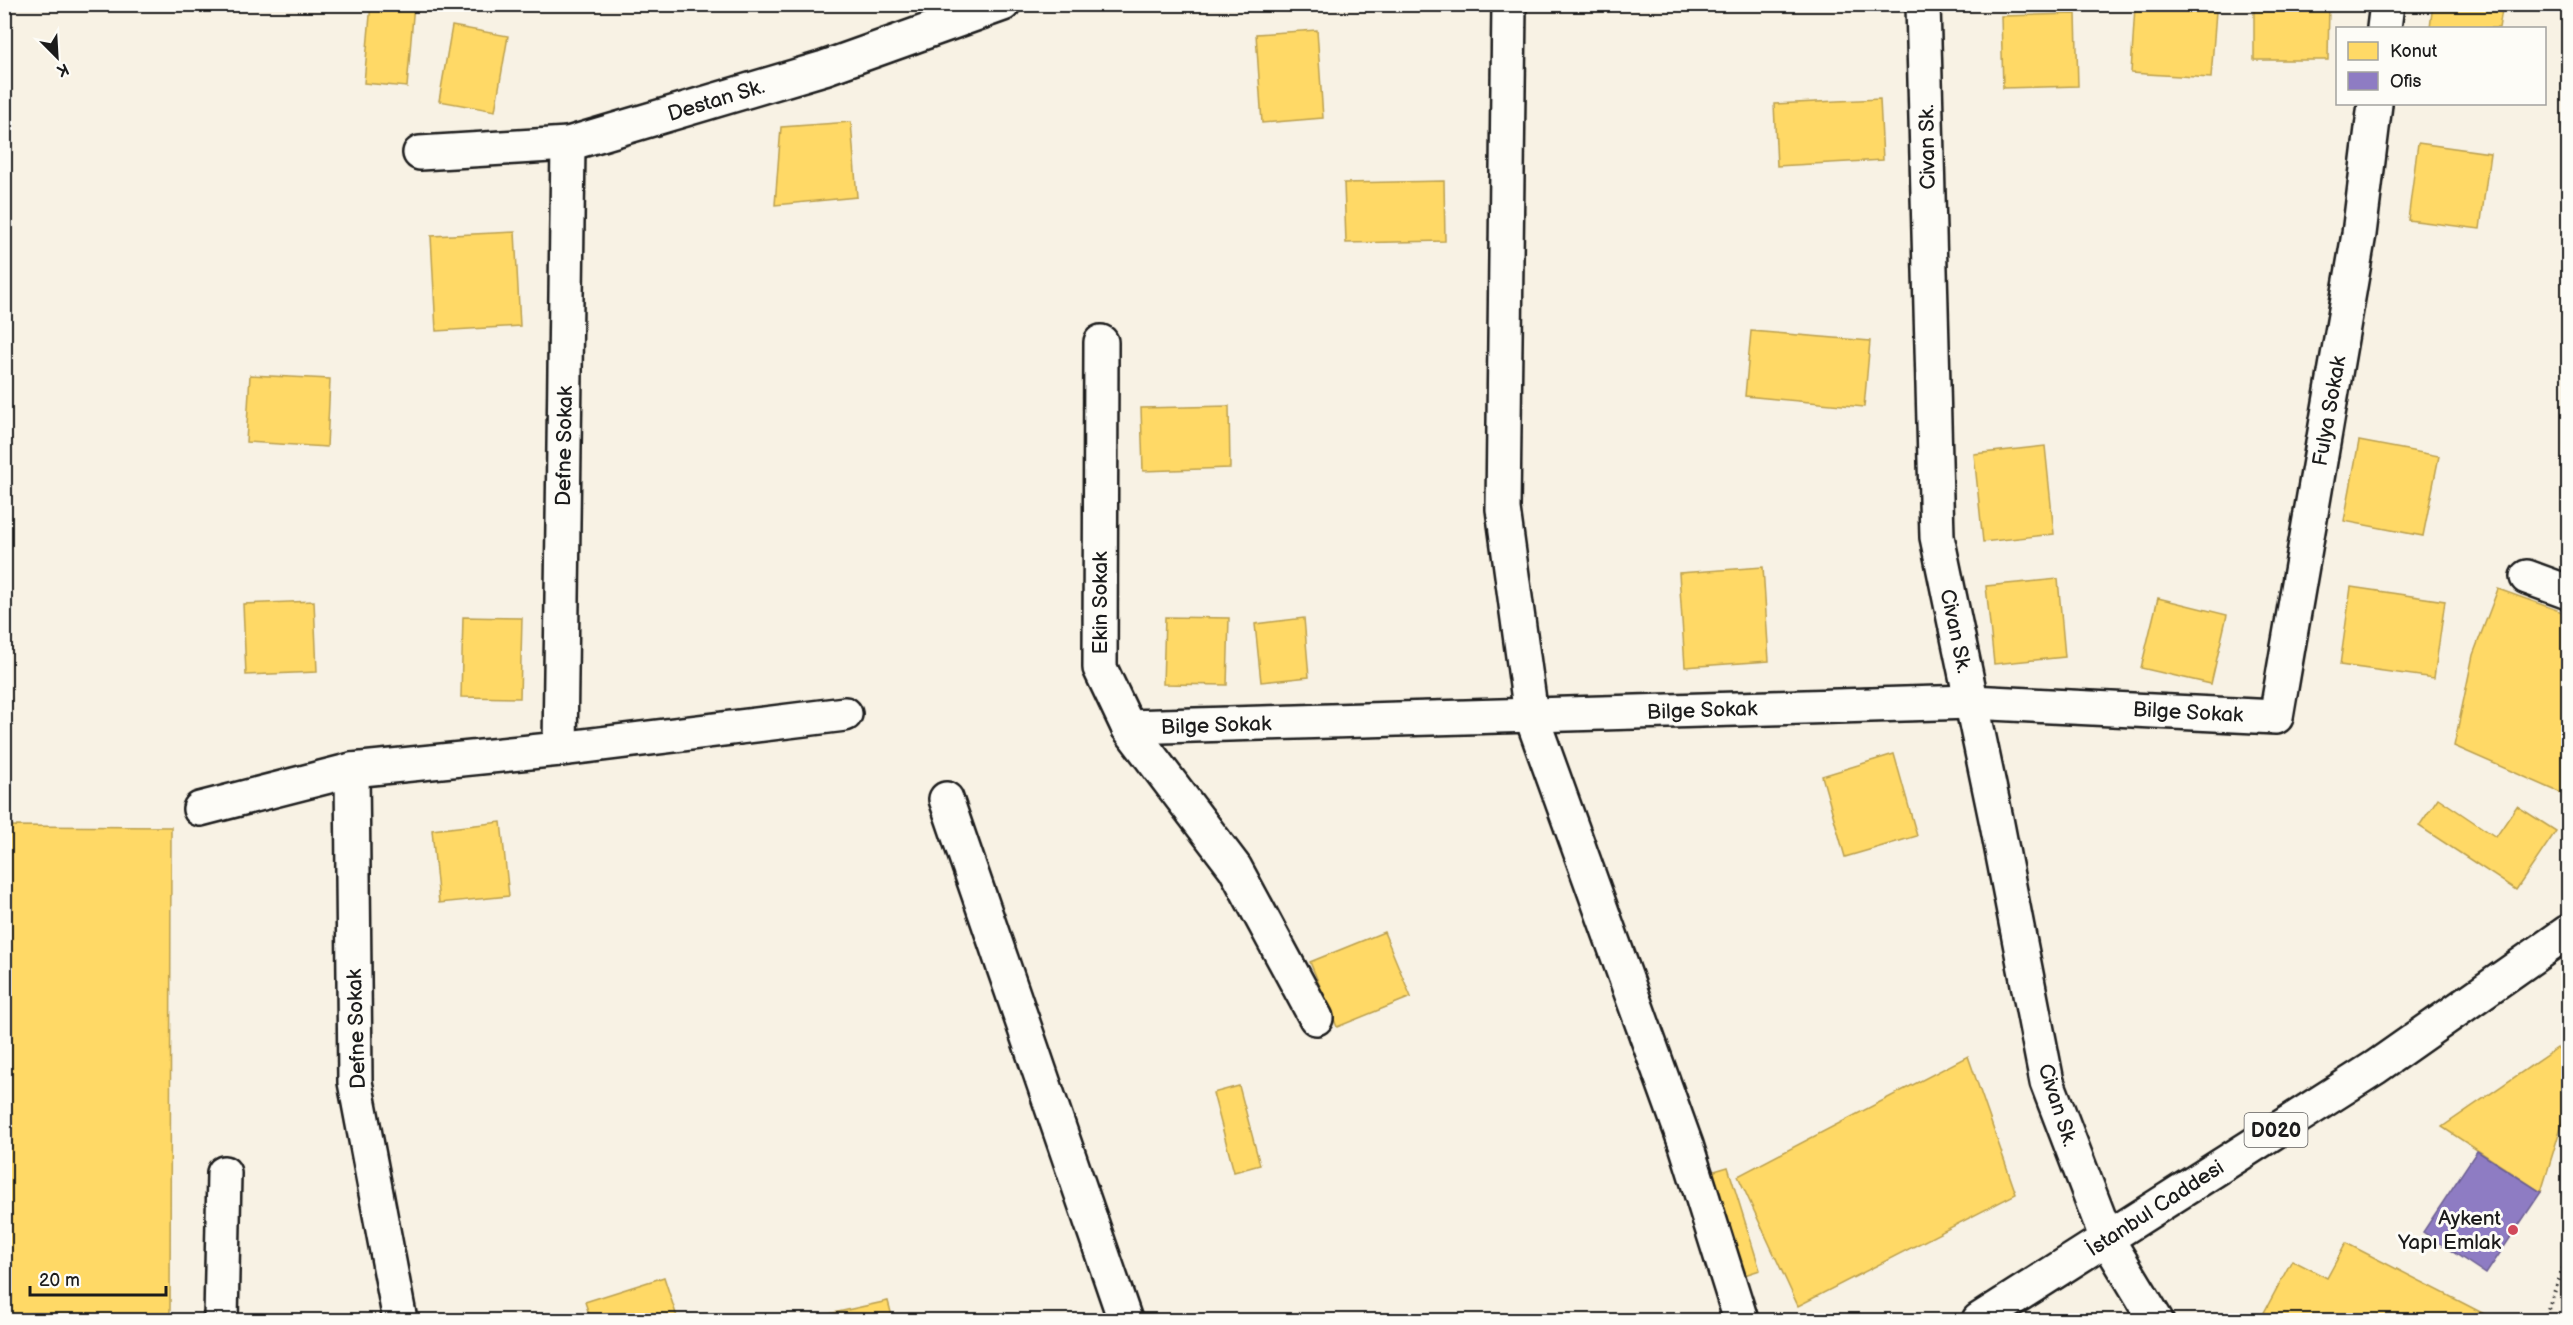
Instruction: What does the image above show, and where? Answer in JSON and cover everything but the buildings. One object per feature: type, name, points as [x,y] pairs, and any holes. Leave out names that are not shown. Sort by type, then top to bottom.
[{"type":"main road","name":"Destan Sk.","points":[[420,153],[568,144],[824,68],[1004,4]]},
{"type":"main road","points":[[1509,4],[1503,509],[1531,716],[1686,1145],[1741,1320]]},
{"type":"main road","name":"Civan Sk.","points":[[1923,4],[1937,537],[2047,1082],[2107,1239],[2156,1320]]},
{"type":"main road","points":[[2384,27],[2387,4]]},
{"type":"main road","name":"Fulya Sokak","points":[[2276,717],[2359,234],[2375,105]]},
{"type":"main road","name":"Defne Sokak","points":[[560,749],[568,144]]},
{"type":"main road","name":"Ekin Sokak","points":[[1101,342],[1100,668],[1128,727],[1235,868],[1316,1018]]},
{"type":"main road","points":[[2527,577],[2568,592]]},
{"type":"main road","name":"Bilge Sokak","points":[[1128,727],[1971,702],[2276,717]]},
{"type":"main road","points":[[200,809],[352,770],[560,749],[844,714]]},
{"type":"main road","name":"Defne Sokak","points":[[352,770],[355,1082],[400,1320]]},
{"type":"main road","points":[[946,799],[1125,1320]]},
{"type":"main road","name":"İstanbul Caddesi","points":[[1979,1320],[2376,1067],[2568,932]]},
{"type":"main road","points":[[222,1320],[224,1173]]},
{"type":"path","points":[[2544,1320],[2568,1255]]},
{"type":"place","name":"Aykent Yapı Emlak","points":[[2513,1230]]}]
